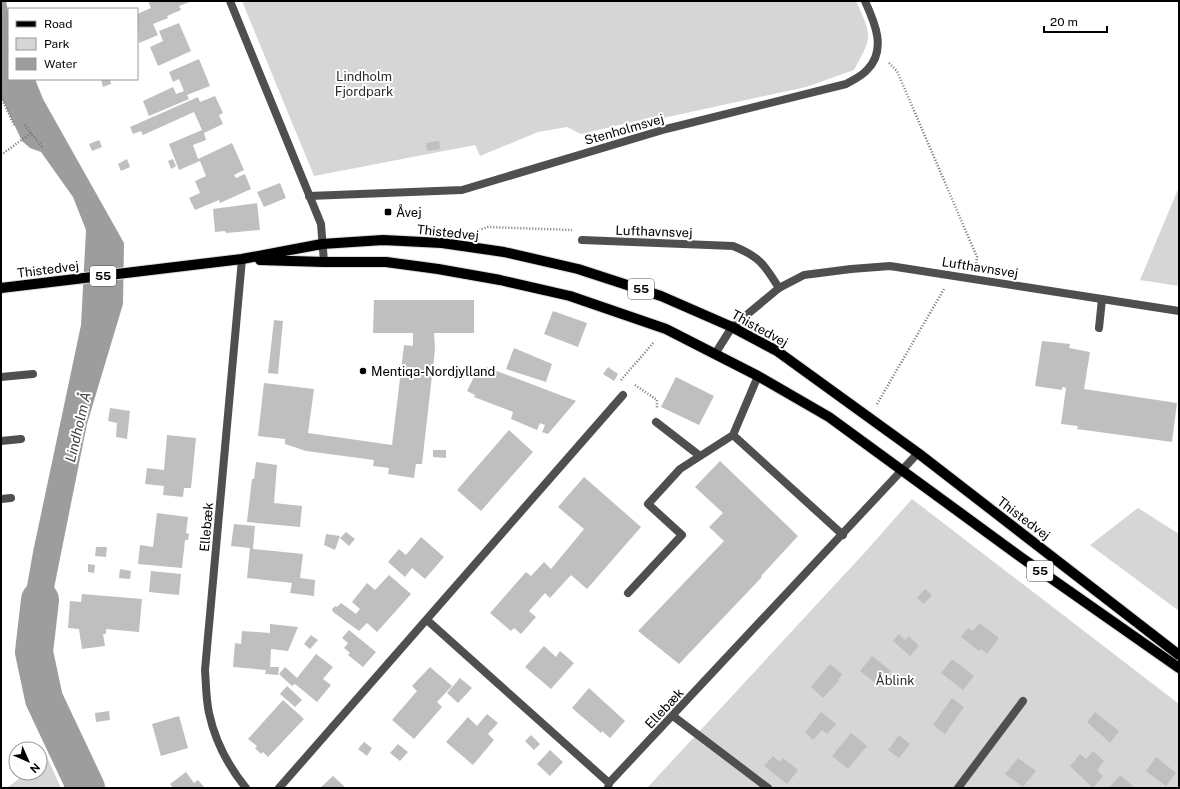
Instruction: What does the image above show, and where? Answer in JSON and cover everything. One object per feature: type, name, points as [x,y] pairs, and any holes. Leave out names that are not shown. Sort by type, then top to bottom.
[{"type":"main road","name":"Thistedvej","points":[[1,288],[242,259],[322,244],[383,240],[435,242],[504,252],[578,269],[661,296],[732,327],[777,351],[918,453],[1179,655]]},
{"type":"main road","name":"Thistedvej","points":[[242,259],[324,262],[386,262],[500,280],[570,296],[646,320],[758,376],[829,417],[1022,558],[1179,668]]},
{"type":"street","points":[[230,1],[321,224],[324,262]]},
{"type":"street","points":[[865,1],[877,28],[878,53]]},
{"type":"street","name":"Stenholmsvej","points":[[309,196],[462,190],[666,129],[846,84],[867,70],[878,53]]},
{"type":"street","name":"Lufthavnsvej","points":[[582,240],[733,246],[752,254],[764,264],[779,288]]},
{"type":"street","name":"Ellebæk","points":[[242,259],[205,670],[209,714],[221,748],[235,775],[246,788]]},
{"type":"street","name":"Lufthavnsvej","points":[[715,354],[732,327],[779,288],[804,275],[851,268],[890,266],[1179,311]]},
{"type":"street","points":[[1099,328],[1102,299]]},
{"type":"street","points":[[1,377],[33,374]]},
{"type":"street","points":[[628,592],[682,535],[648,504],[680,469],[733,435],[758,376]]},
{"type":"street","points":[[279,788],[427,620],[622,394]]},
{"type":"street","points":[[656,422],[700,456]]},
{"type":"street","points":[[733,435],[843,535]]},
{"type":"street","points":[[1,441],[22,439]]},
{"type":"street","name":"Ellebæk","points":[[427,620],[608,786],[918,453]]},
{"type":"street","points":[[1,499],[11,498]]},
{"type":"street","points":[[958,788],[1023,701]]},
{"type":"street","points":[[673,716],[768,788]]},
{"type":"path","points":[[878,53],[897,71],[977,257],[974,278]]},
{"type":"path","points":[[1,97],[15,127]]},
{"type":"path","points":[[25,125],[43,148]]},
{"type":"path","points":[[1,155],[31,133]]},
{"type":"path","points":[[475,232],[488,227],[572,230],[582,240]]},
{"type":"path","points":[[870,417],[952,275]]},
{"type":"path","points":[[622,394],[614,387],[666,329]]},
{"type":"path","points":[[623,377],[657,400],[656,422]]},
{"type":"green space","name":"Lindholm Fjordpark","points":[[242,1],[856,1],[865,22],[868,36],[865,50],[854,70],[806,87],[654,120],[653,117],[581,134],[567,127],[538,132],[480,156],[475,145],[314,176]]},
{"type":"green space","points":[[1179,187],[1179,286],[1140,280]]},
{"type":"green space","name":"Åblink","points":[[912,499],[1179,704],[1179,788],[647,788],[867,550]]},
{"type":"green space","points":[[1138,508],[1179,534],[1179,611],[1090,545]]},
{"type":"green space","points":[[48,759],[61,788],[7,788],[16,781],[48,781]]},
{"type":"water","points":[[1,1],[6,1],[8,11],[8,80],[35,80],[43,99],[124,243],[123,304],[87,424],[46,628],[34,652],[22,657],[21,620],[33,552],[81,325],[86,230],[73,197],[41,152],[30,148],[22,141],[1,97]]},
{"type":"building","points":[[148,1],[192,1],[179,6],[181,10],[167,16],[168,18],[153,24],[158,35],[139,43],[138,14],[151,8]]},
{"type":"building","points":[[179,23],[191,51],[158,66],[150,47],[163,41],[159,31]]},
{"type":"building","points":[[199,59],[210,86],[187,95],[189,99],[149,116],[143,101],[173,87],[176,94],[184,91],[179,79],[173,82],[169,72]]},
{"type":"building","points":[[101,80],[110,80],[111,84],[103,87]]},
{"type":"building","points":[[215,96],[223,113],[219,115],[223,124],[204,133],[206,140],[193,145],[198,159],[232,143],[244,170],[234,175],[236,178],[245,174],[251,189],[220,203],[219,200],[195,210],[189,198],[200,193],[195,181],[206,176],[200,161],[179,170],[169,144],[202,130],[194,112],[143,135],[141,131],[133,134],[130,127],[198,97],[200,102]]},
{"type":"building","points":[[99,140],[102,147],[92,151],[89,144]]},
{"type":"building","points":[[439,141],[440,149],[427,151],[426,143]]},
{"type":"building","points":[[127,159],[130,167],[121,171],[118,164]]},
{"type":"building","points":[[173,159],[176,166],[171,169],[168,161]]},
{"type":"building","points":[[280,183],[286,198],[264,207],[257,192]]},
{"type":"building","points":[[257,203],[260,230],[226,233],[225,231],[215,232],[213,209]]},
{"type":"building","points":[[374,300],[474,300],[474,333],[434,333],[435,349],[422,464],[416,464],[414,478],[388,474],[389,468],[373,466],[374,460],[306,451],[285,444],[285,439],[258,436],[264,383],[314,389],[308,433],[392,445],[404,345],[413,346],[413,333],[373,333]]},
{"type":"building","points":[[553,311],[587,323],[578,347],[544,334]]},
{"type":"building","points":[[274,320],[283,321],[278,374],[268,373]]},
{"type":"building","points":[[1042,341],[1070,344],[1069,348],[1090,352],[1084,389],[1177,403],[1172,442],[1077,429],[1078,426],[1061,424],[1066,388],[1062,387],[1062,390],[1035,386]]},
{"type":"building","points":[[514,348],[552,364],[546,382],[506,369]]},
{"type":"building","points":[[479,367],[485,370],[486,367],[576,401],[548,434],[542,432],[545,425],[540,423],[537,430],[511,419],[513,412],[474,397],[475,395],[467,391]]},
{"type":"building","points":[[608,367],[618,374],[614,381],[603,374]]},
{"type":"building","points":[[676,377],[714,396],[699,425],[661,407]]},
{"type":"building","points":[[110,408],[130,411],[127,439],[116,437],[117,423],[108,421]]},
{"type":"building","points":[[509,430],[533,452],[481,511],[457,490]]},
{"type":"building","points":[[167,435],[196,438],[191,488],[184,488],[183,497],[163,495],[164,486],[145,484],[147,468],[164,470]]},
{"type":"building","points":[[433,450],[446,450],[446,458],[433,457]]},
{"type":"building","points":[[720,461],[798,536],[761,576],[762,577],[679,664],[638,631],[724,541],[709,527],[723,513],[695,487]]},
{"type":"building","points":[[256,462],[277,465],[274,503],[302,506],[300,527],[247,522],[252,479],[254,479]]},
{"type":"building","points":[[584,477],[641,527],[587,589],[571,575],[550,598],[545,593],[529,611],[536,617],[521,634],[514,628],[511,631],[490,613],[526,572],[531,576],[544,562],[551,569],[584,529],[558,507]]},
{"type":"building","points":[[157,513],[188,517],[186,533],[189,534],[188,540],[185,540],[182,568],[138,564],[140,545],[153,547]]},
{"type":"building","points":[[234,524],[255,526],[253,549],[303,554],[300,578],[315,580],[314,596],[290,593],[292,583],[247,578],[250,548],[231,546]]},
{"type":"building","points":[[346,532],[355,539],[349,546],[340,538]]},
{"type":"building","points":[[326,534],[340,536],[335,550],[324,545]]},
{"type":"building","points":[[421,537],[444,557],[425,579],[412,568],[405,577],[388,562],[399,549],[406,555]]},
{"type":"building","points":[[96,547],[107,547],[106,557],[95,556]]},
{"type":"building","points":[[88,564],[95,565],[94,573],[88,572]]},
{"type":"building","points":[[120,569],[131,571],[130,579],[119,578]]},
{"type":"building","points":[[151,571],[181,574],[179,595],[149,592]]},
{"type":"building","points":[[389,575],[411,594],[377,632],[367,623],[359,631],[333,612],[332,609],[341,603],[356,614],[360,609],[352,602],[367,583],[375,590]]},
{"type":"building","points":[[925,589],[932,595],[924,604],[917,598]]},
{"type":"building","points":[[82,594],[142,599],[139,632],[106,629],[106,634],[103,634],[105,646],[82,649],[79,629],[68,628],[70,601],[81,602]]},
{"type":"building","points":[[979,623],[999,638],[987,654],[981,649],[979,651],[961,637],[968,628],[973,631]]},
{"type":"building","points":[[270,624],[298,627],[288,651],[271,649],[270,667],[279,667],[278,675],[265,674],[266,670],[233,667],[235,643],[241,644],[242,631],[270,633]]},
{"type":"building","points":[[349,630],[376,652],[363,667],[348,655],[350,653],[344,648],[348,643],[342,638]]},
{"type":"building","points":[[899,634],[905,640],[909,636],[919,646],[910,656],[893,641]]},
{"type":"building","points":[[311,635],[318,640],[310,649],[304,644]]},
{"type":"building","points":[[544,646],[556,657],[560,651],[574,663],[551,689],[525,667]]},
{"type":"building","points":[[316,654],[333,667],[323,679],[331,685],[317,702],[295,684],[292,686],[279,674],[285,667],[297,678]]},
{"type":"building","points":[[872,656],[891,671],[879,686],[860,671]]},
{"type":"building","points":[[952,659],[974,676],[963,690],[941,673]]},
{"type":"building","points":[[830,664],[842,674],[838,680],[839,681],[823,698],[811,687]]},
{"type":"building","points":[[430,667],[452,686],[437,702],[442,707],[414,739],[392,720],[417,691],[412,686]]},
{"type":"building","points":[[460,678],[472,688],[458,703],[447,693]]},
{"type":"building","points":[[287,686],[302,700],[295,707],[280,694]]},
{"type":"building","points":[[589,688],[625,721],[610,738],[602,731],[601,733],[572,708]]},
{"type":"building","points":[[952,698],[964,707],[945,734],[933,725]]},
{"type":"building","points":[[283,700],[304,719],[268,757],[263,752],[261,754],[255,748],[257,746],[248,739]]},
{"type":"building","points":[[109,711],[110,720],[96,722],[95,713]]},
{"type":"building","points":[[821,712],[836,724],[827,734],[822,730],[813,740],[805,732]]},
{"type":"building","points":[[1095,712],[1119,731],[1110,743],[1087,722]]},
{"type":"building","points":[[487,714],[498,723],[488,734],[494,740],[473,765],[446,742],[468,717],[477,726]]},
{"type":"building","points":[[179,716],[188,748],[161,756],[152,724]]},
{"type":"building","points":[[851,733],[867,746],[848,769],[832,756]]},
{"type":"building","points":[[531,735],[540,744],[534,750],[525,741]]},
{"type":"building","points":[[899,735],[910,744],[899,758],[888,750]]},
{"type":"building","points":[[364,742],[372,748],[367,756],[358,749]]},
{"type":"building","points":[[398,744],[408,752],[400,761],[390,753]]},
{"type":"building","points":[[550,750],[563,762],[550,776],[537,764]]},
{"type":"building","points":[[1093,751],[1104,761],[1097,770],[1103,776],[1093,788],[1070,766],[1080,754],[1086,759]]},
{"type":"building","points":[[773,756],[780,762],[783,758],[798,770],[787,784],[764,766]]},
{"type":"building","points":[[1156,757],[1176,773],[1166,786],[1146,771]]},
{"type":"building","points":[[1018,758],[1036,771],[1023,787],[1005,774]]},
{"type":"building","points":[[186,772],[194,783],[198,780],[205,788],[173,788],[170,784]]},
{"type":"building","points":[[1120,775],[1135,788],[1109,788]]},
{"type":"building","points":[[333,776],[344,786],[343,788],[320,788]]},
{"type":"waterway","name":"Lindholm Å","points":[[40,600],[34,652],[44,699],[86,788]]},
{"type":"place","name":"Åvej","points":[[388,212]]},
{"type":"place","name":"Mentiqa-Nordjylland","points":[[363,371]]}]
